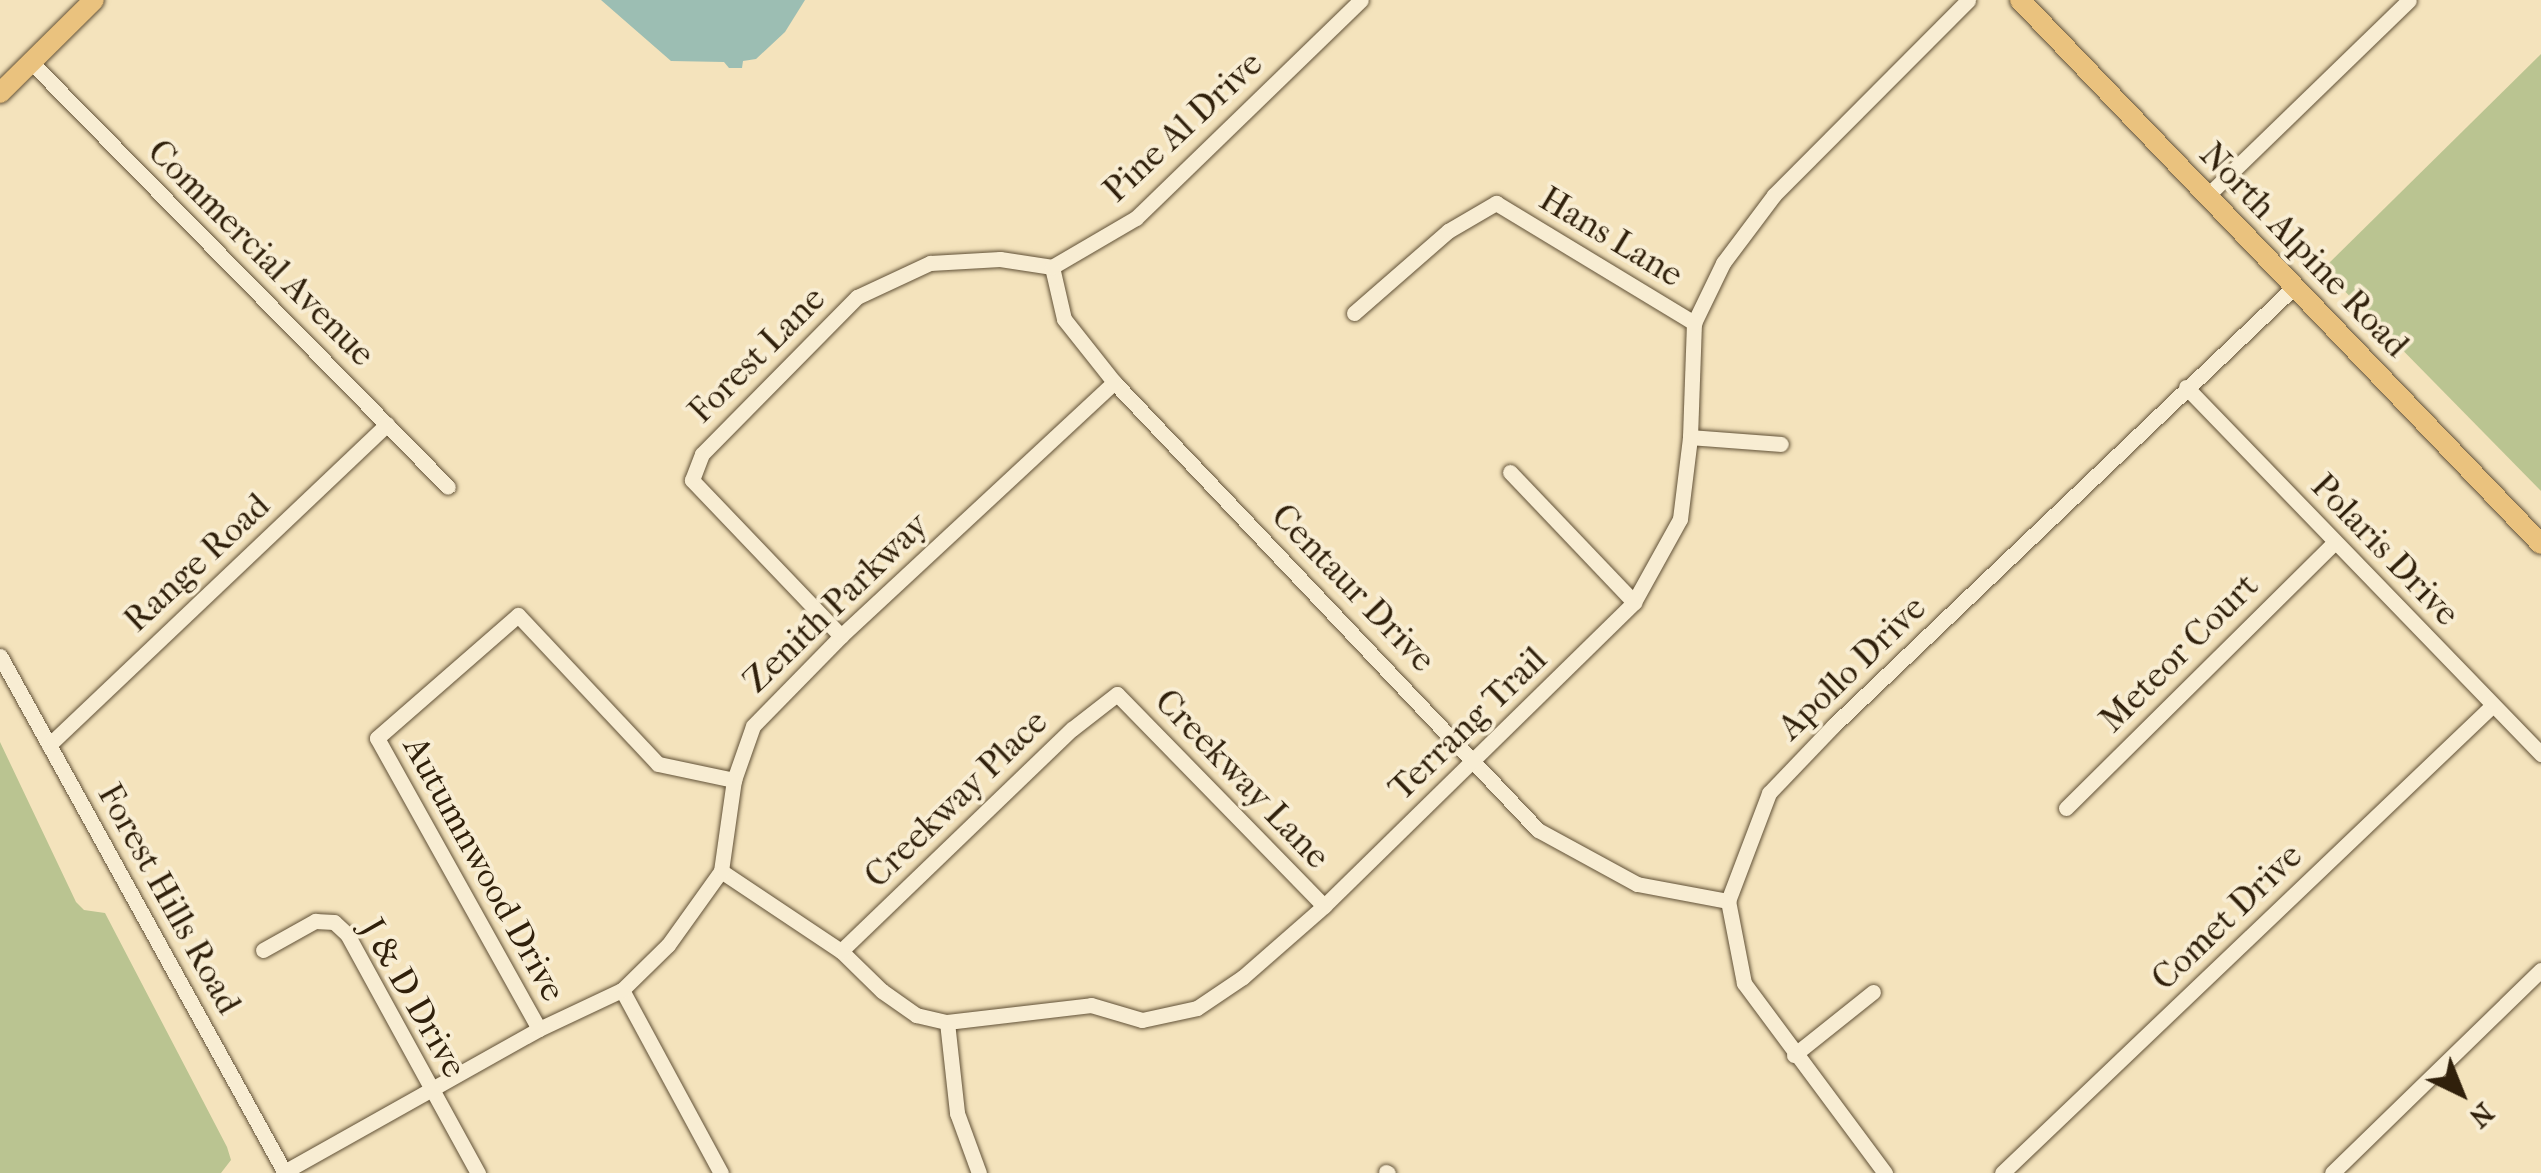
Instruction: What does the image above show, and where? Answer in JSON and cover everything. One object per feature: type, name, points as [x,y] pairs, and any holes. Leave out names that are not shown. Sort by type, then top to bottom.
[{"type":"main road","points":[[0,93],[94,0]]},
{"type":"main road","name":"North Alpine Road","points":[[2020,0],[2541,544]]},
{"type":"street","name":"Pine Al Drive","points":[[1052,267],[1136,218],[1361,0]]},
{"type":"street","name":"Terrang Trail","points":[[722,871],[841,951],[882,991],[916,1015],[947,1022],[1091,1005],[1142,1020],[1197,1008],[1243,977],[1324,906],[1634,602],[1680,519],[1690,437],[1694,323],[1723,263],[1774,195],[1968,0]]},
{"type":"street","points":[[2207,196],[2409,0]]},
{"type":"street","name":"Commercial Avenue","points":[[31,62],[448,487]]},
{"type":"street","name":"Hans Lane","points":[[1354,313],[1448,231],[1496,203],[1694,323]]},
{"type":"street","name":"Forest Lane","points":[[840,636],[692,480],[702,454],[858,297],[930,263],[1000,259],[1052,267]]},
{"type":"street","name":"Centaur Drive","points":[[1052,267],[1064,319],[1114,382],[1475,759],[1538,830],[1637,884],[1728,901]]},
{"type":"street","name":"Apollo Drive","points":[[1728,901],[1769,793],[2294,287]]},
{"type":"street","name":"Zenith Parkway","points":[[285,1172],[539,1029],[622,990],[668,945],[722,871],[734,780],[753,726],[840,636],[1114,382]]},
{"type":"street","name":"Polaris Drive","points":[[2186,387],[2541,754]]},
{"type":"street","name":"Range Road","points":[[49,746],[388,424]]},
{"type":"street","points":[[1690,437],[1780,444]]},
{"type":"street","points":[[1510,472],[1634,602]]},
{"type":"street","name":"Meteor Court","points":[[2066,808],[2335,542]]},
{"type":"street","name":"Autumnwood Drive","points":[[539,1029],[377,738],[518,614],[658,764],[734,780]]},
{"type":"street","name":"Forest Hills Road","points":[[0,656],[285,1172]]},
{"type":"street","name":"Creekway Lane","points":[[1117,694],[1324,906]]},
{"type":"street","name":"Creekway Place","points":[[841,951],[1072,728],[1117,694]]},
{"type":"street","name":"Comet Drive","points":[[2002,1173],[2493,705]]},
{"type":"street","points":[[1728,901],[1744,983],[1794,1056],[1886,1173]]},
{"type":"street","name":"J & D Drive","points":[[263,950],[315,921],[334,922],[346,934],[478,1173]]},
{"type":"street","points":[[2332,1173],[2541,970]]},
{"type":"street","points":[[622,990],[720,1173]]},
{"type":"street","points":[[1794,1056],[1873,992]]},
{"type":"street","points":[[947,1022],[957,1112],[979,1173]]},
{"type":"green space","points":[[2541,54],[2541,491],[2323,269]]},
{"type":"green space","points":[[0,742],[76,902],[84,910],[105,913],[227,1147],[231,1160],[221,1173],[0,1173]]},
{"type":"water","points":[[601,0],[805,0],[785,32],[756,59],[743,61],[742,68],[729,68],[724,62],[671,61]]}]
